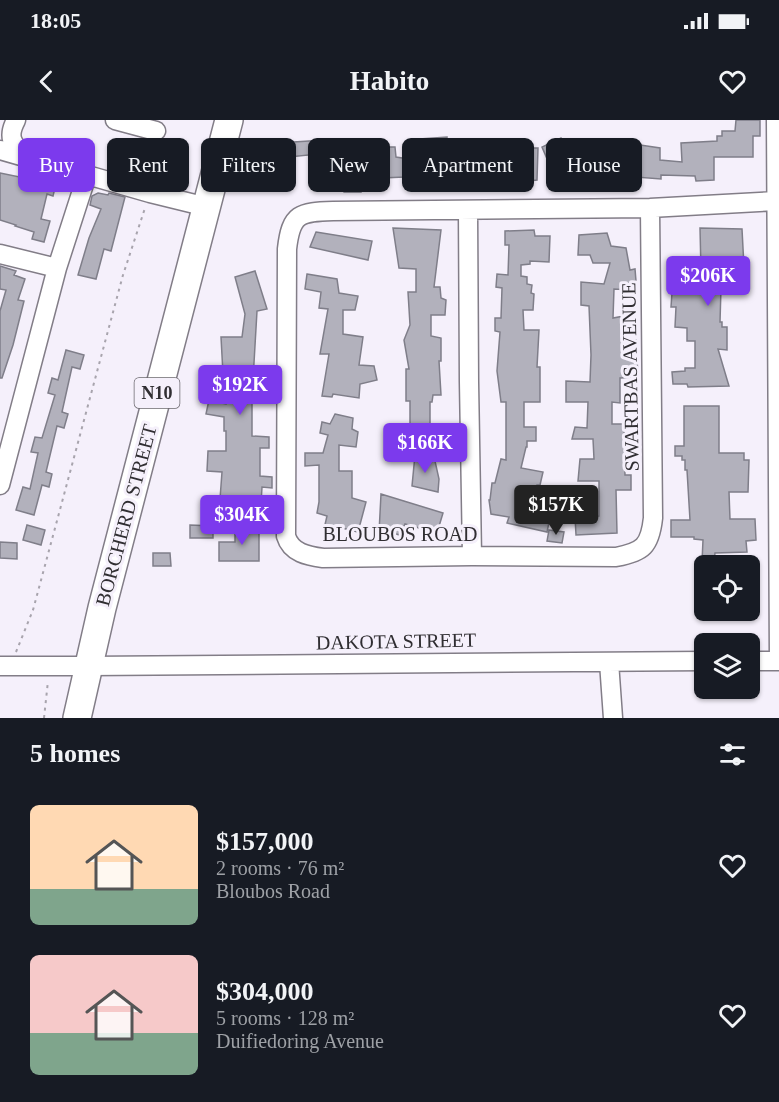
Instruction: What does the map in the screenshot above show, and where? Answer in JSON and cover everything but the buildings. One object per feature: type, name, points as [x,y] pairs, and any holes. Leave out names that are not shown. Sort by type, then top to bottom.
[{"type":"highway","name":"BORCHERD STREET","points":[[88,666],[229,120]]},
{"type":"highway","name":"N10","points":[[77,718],[88,666]]},
{"type":"street","points":[[16,120],[11,138],[18,149]]},
{"type":"street","points":[[115,120],[156,131]]},
{"type":"street","points":[[760,661],[779,661],[776,120]]},
{"type":"street","points":[[0,150],[18,154]]},
{"type":"street","points":[[95,177],[207,207]]},
{"type":"street","points":[[0,485],[57,268],[82,192]]},
{"type":"street","points":[[472,556],[468,210],[650,208],[776,201]]},
{"type":"street","name":"SWARTBAS AVENUE","points":[[646,545],[652,534],[653,518],[650,208]]},
{"type":"street","name":"BLOUBOS ROAD","points":[[468,210],[312,212],[296,219],[292,224],[287,249],[286,536],[291,546],[305,554],[323,558],[616,557],[628,555],[646,545]]},
{"type":"street","points":[[0,254],[57,268]]},
{"type":"street","name":"DAKOTA STREET","points":[[5,666],[694,661]]},
{"type":"street","points":[[609,662],[613,718]]},
{"type":"path","points":[[5,666],[33,610],[123,274],[150,193]]},
{"type":"path","points":[[44,718],[50,666]]}]
